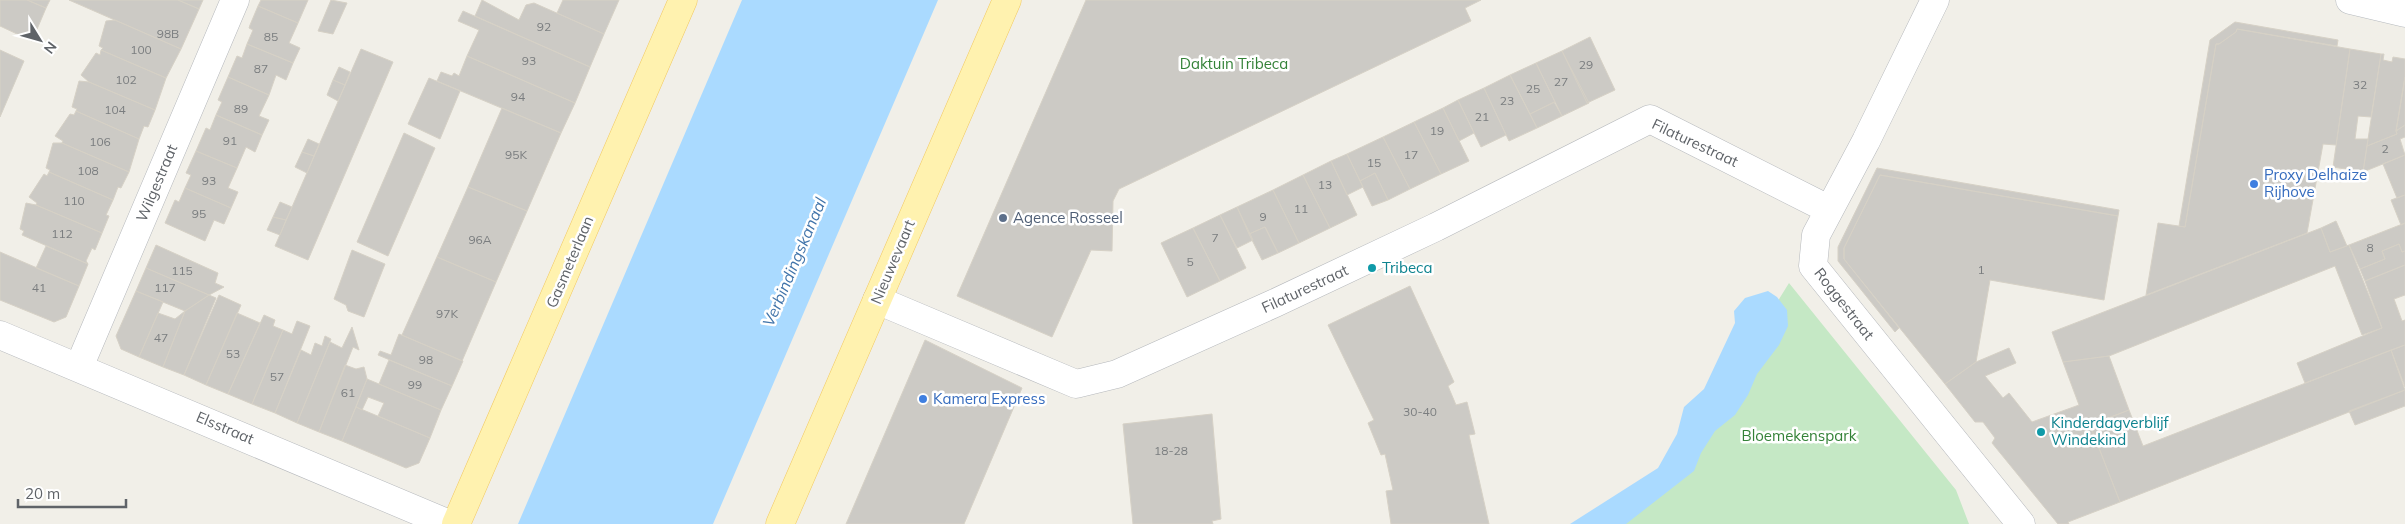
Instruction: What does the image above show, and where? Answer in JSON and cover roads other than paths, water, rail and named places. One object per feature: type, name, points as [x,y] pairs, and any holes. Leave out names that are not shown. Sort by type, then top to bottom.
[{"type":"main road","name":"Gasmeterlaan","points":[[456,524],[683,0]]},
{"type":"main road","name":"Nieuwevaart","points":[[780,524],[1006,0]]},
{"type":"street","name":"Wilgestraat","points":[[79,367],[234,0]]},
{"type":"street","name":"Roggestraat","points":[[1935,0],[1866,141],[1816,235],[1813,266],[2021,524]]},
{"type":"street","points":[[2350,0],[2405,12]]},
{"type":"street","name":"Filaturestraat","points":[[877,300],[1076,384],[1117,374],[1275,303],[1436,227],[1650,119],[1828,210]]},
{"type":"street","name":"Elsstraat","points":[[0,335],[449,524]]},
{"type":"water","name":"Verbindingskanaal","points":[[742,0],[938,0],[713,524],[518,524]]},
{"type":"water","points":[[1768,291],[1777,297],[1787,310],[1788,326],[1779,345],[1757,374],[1748,395],[1735,415],[1715,431],[1701,453],[1694,471],[1626,524],[1570,524],[1658,468],[1677,434],[1684,407],[1704,389],[1735,323],[1734,311],[1745,298]]},
{"type":"place","name":"Proxy Delhaize Rijhove","points":[[2254,184]]},
{"type":"place","name":"Agence Rosseel","points":[[1003,218]]},
{"type":"place","name":"Tribeca","points":[[1372,268]]},
{"type":"place","name":"Kamera Express","points":[[923,399]]},
{"type":"place","name":"Kinderdagverblijf Windekind","points":[[2041,432]]},
{"type":"park label","name":"Daktuin Tribeca","points":[[1234,64]]},
{"type":"park label","name":"Bloemekenspark","points":[[1799,436]]}]
